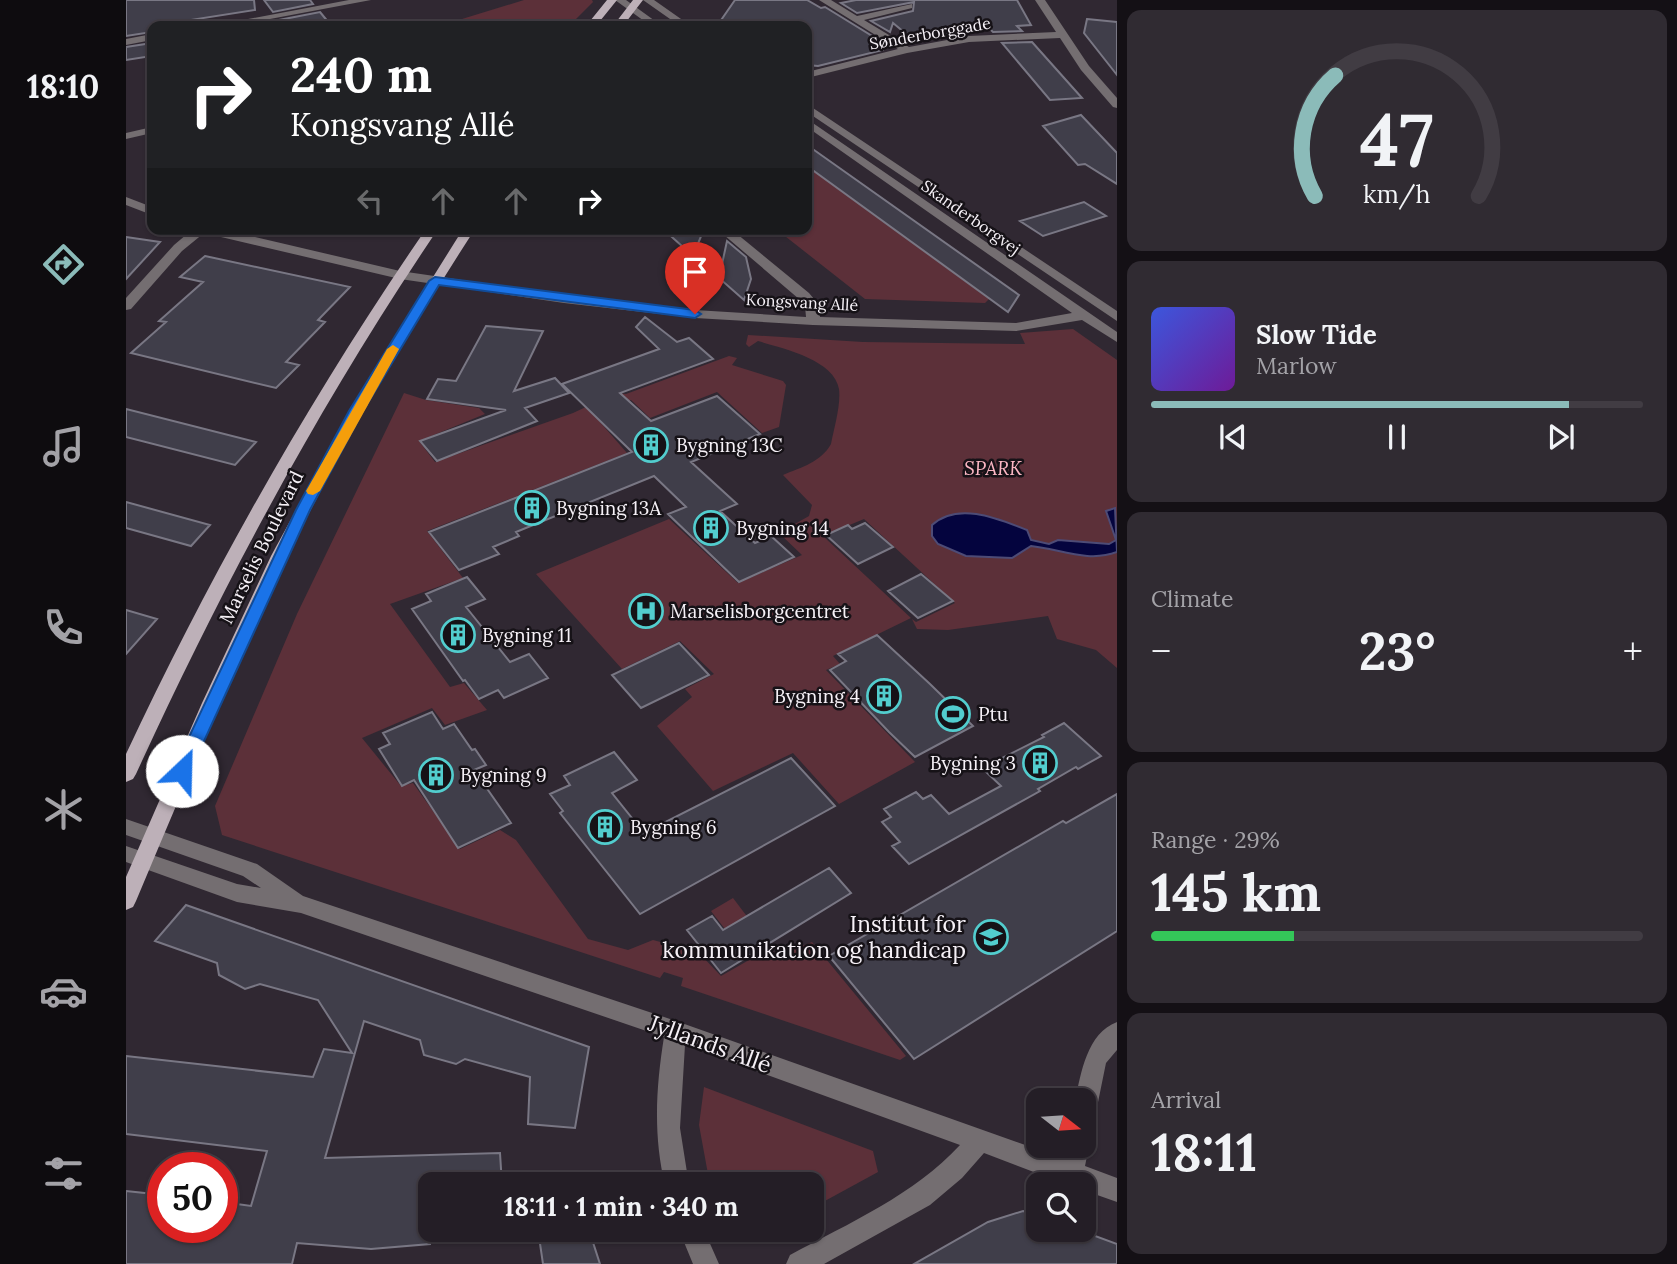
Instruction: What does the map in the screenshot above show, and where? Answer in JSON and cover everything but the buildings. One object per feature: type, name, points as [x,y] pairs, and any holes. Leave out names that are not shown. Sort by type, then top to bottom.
[{"type":"main road","points":[[595,21],[612,0]]},
{"type":"main road","points":[[622,21],[635,4]]},
{"type":"main road","name":"Marselis Boulevard","points":[[126,774],[215,592],[274,483],[400,275],[428,235]]},
{"type":"main road","name":"Marselis Boulevard","points":[[126,901],[135,857],[154,837],[209,710],[303,510],[356,411],[465,235]]},
{"type":"street","points":[[245,21],[366,0]]},
{"type":"street","points":[[620,0],[635,4],[652,21]]},
{"type":"street","points":[[648,0],[679,21]]},
{"type":"street","points":[[824,0],[907,50]]},
{"type":"street","points":[[1040,0],[1061,35],[1117,105]]},
{"type":"street","points":[[855,19],[909,6]]},
{"type":"street","name":"Sønderborggade","points":[[812,74],[907,50],[969,39],[1061,35]]},
{"type":"street","points":[[126,42],[147,38]]},
{"type":"street","name":"Skanderborgvej","points":[[812,110],[1117,317]]},
{"type":"street","name":"Skanderborgvej","points":[[812,125],[1117,338]]},
{"type":"street","points":[[126,136],[147,131]]},
{"type":"street","points":[[126,201],[147,209]]},
{"type":"street","points":[[126,306],[164,263],[196,235]]},
{"type":"street","points":[[229,235],[400,275]]},
{"type":"street","points":[[730,235],[804,296],[812,305],[813,321]]},
{"type":"street","name":"Kongsvang Allé","points":[[400,275],[695,314],[813,321],[1016,327],[1084,315]]},
{"type":"street","name":"Jyllands Allé","points":[[126,827],[250,870],[301,904]]},
{"type":"street","name":"Jyllands Allé","points":[[135,857],[237,893],[301,904],[676,1031],[1065,1172]]},
{"type":"street","points":[[673,1172],[668,1157],[667,1109],[676,1031]]},
{"type":"street","points":[[1090,1088],[1096,1059],[1117,1032]]},
{"type":"street","points":[[799,1264],[920,1196],[953,1170],[978,1142]]},
{"type":"street","name":"Jyllands Allé","points":[[1096,1183],[1117,1190]]},
{"type":"street","points":[[696,1242],[706,1264]]},
{"type":"green space","points":[[524,0],[593,2],[574,21],[462,19]]},
{"type":"green space","points":[[812,170],[989,299],[985,303],[865,299],[784,235],[812,235]]},
{"type":"green space","name":"SPARK","points":[[1073,329],[1117,360],[1117,668],[1096,650],[1057,639],[1048,616],[948,630],[917,629],[912,619],[916,622],[955,603],[864,519],[823,536],[911,618],[833,656],[840,664],[826,670],[915,762],[839,804],[793,753],[713,791],[657,726],[692,697],[685,689],[714,674],[680,641],[622,669],[536,574],[669,519],[738,583],[802,555],[779,533],[809,516],[812,505],[783,475],[816,460],[831,444],[839,389],[835,379],[817,362],[758,341],[749,347],[746,344],[748,335],[863,342],[1025,344],[1020,333]]},
{"type":"green space","points":[[729,356],[737,358],[732,365],[783,381],[786,385],[779,427],[762,433],[717,392],[650,418],[631,400],[593,414],[627,453],[427,531],[463,578],[390,604],[450,687],[464,683],[487,710],[445,725],[432,708],[362,738],[401,786],[413,783],[460,849],[500,830],[516,840],[588,939],[628,950],[653,940],[698,952],[721,976],[749,960],[711,911],[733,898],[777,956],[812,942],[906,1056],[900,1060],[681,986],[683,978],[664,972],[660,978],[222,835],[215,806],[297,614],[404,393],[426,400],[479,408],[485,414],[419,441],[435,462],[573,413],[616,393],[626,394]]},
{"type":"green space","points":[[704,1087],[873,1151],[878,1172],[824,1201],[824,1172],[708,1172],[699,1125]]},
{"type":"shaded area","points":[[1115,508],[1117,552],[1106,555],[1085,556],[1031,546],[1012,558],[966,556],[938,544],[932,536],[932,525],[942,518],[966,513],[991,517],[1027,530],[1031,540],[1049,544],[1058,540],[1109,544],[1116,540],[1106,511]]},
{"type":"slow traffic","points":[[313,491],[393,349]]},
{"type":"place","name":"Bygning 13C","points":[[651,445]]},
{"type":"place","name":"Bygning 13A","points":[[532,508]]},
{"type":"place","name":"Bygning 14","points":[[711,528]]},
{"type":"place","name":"Marselisborgcentret","points":[[646,611]]},
{"type":"place","name":"Bygning 11","points":[[458,635]]},
{"type":"place","name":"Bygning 4","points":[[884,696]]},
{"type":"place","name":"Ptu","points":[[953,714]]},
{"type":"place","name":"Bygning 3","points":[[1040,763]]},
{"type":"place","name":"Bygning 9","points":[[436,775]]},
{"type":"place","name":"Bygning 6","points":[[605,827]]},
{"type":"place","name":"Institut for kommunikation og handicap","points":[[991,937]]},
{"type":"route","points":[[182,771],[303,510],[356,411],[435,281],[695,314]]}]
